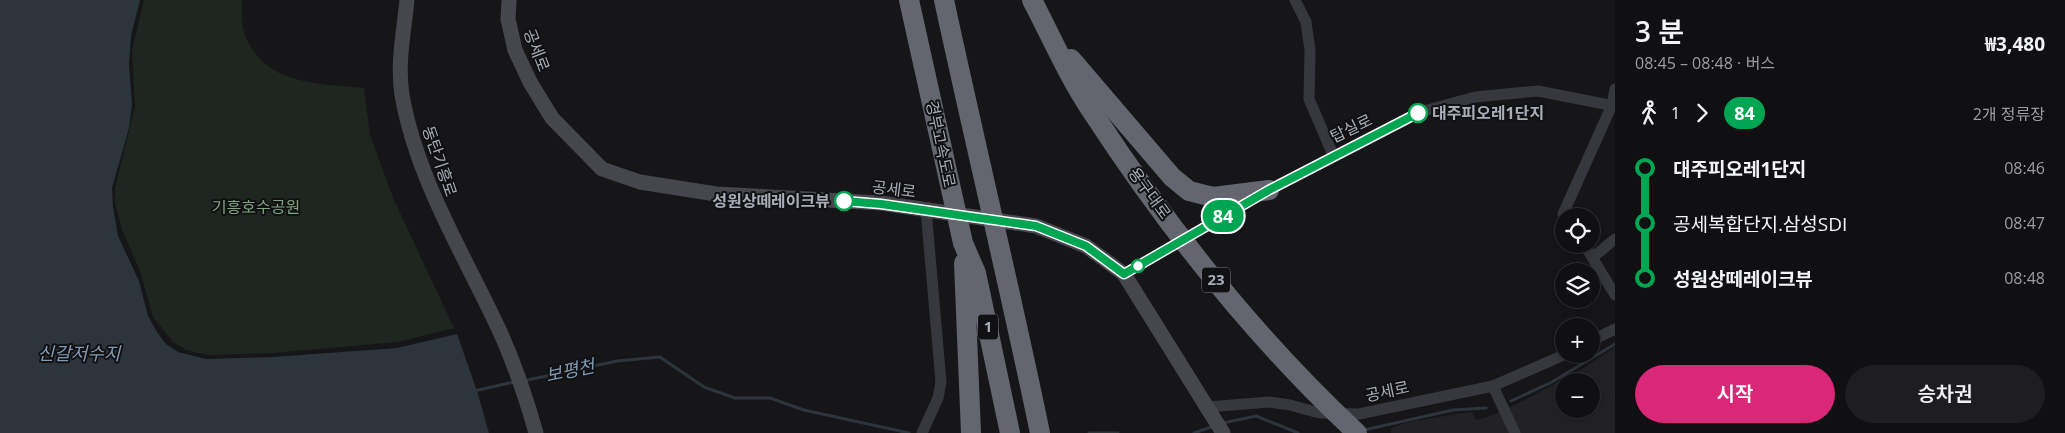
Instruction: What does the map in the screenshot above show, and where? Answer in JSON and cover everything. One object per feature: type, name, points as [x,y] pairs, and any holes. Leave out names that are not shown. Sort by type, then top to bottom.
[{"type":"highway","name":"경부고속도로","points":[[909,0],[962,236],[976,273],[1010,433]]},
{"type":"highway","name":"경부고속도로","points":[[944,0],[1040,433]]},
{"type":"highway","name":"용구대로","points":[[1032,0],[1092,113],[1158,206],[1272,347],[1357,433]]},
{"type":"highway","points":[[1050,34],[1172,177],[1189,191],[1213,196],[1269,190]]},
{"type":"highway","points":[[962,236],[971,431]]},
{"type":"street","name":"동탄기흥로","points":[[407,0],[400,55],[402,93],[410,131],[436,204],[495,321],[527,398]]},
{"type":"street","name":"공세로","points":[[509,0],[508,19],[515,50],[530,82],[552,118],[602,169],[640,182],[716,194],[881,204],[1036,226],[1086,246],[1124,274],[1209,410],[1269,402],[1290,405],[1319,414],[1359,414],[1493,386],[1555,359]]},
{"type":"street","points":[[1295,0],[1306,22],[1310,50],[1308,99],[1333,155]]},
{"type":"street","points":[[1567,208],[1614,106],[1615,89]]},
{"type":"street","name":"탑실로","points":[[1124,274],[1269,190],[1333,155],[1420,112],[1474,97],[1538,91],[1614,106]]},
{"type":"street","points":[[922,433],[938,398],[941,382],[926,210]]},
{"type":"street","points":[[1593,257],[1615,239]]},
{"type":"street","points":[[1590,253],[1615,295]]},
{"type":"street","points":[[1600,336],[1615,329]]},
{"type":"street","points":[[1493,386],[1515,433]]},
{"type":"street","points":[[526,433],[527,398]]},
{"type":"street","points":[[527,398],[536,433]]},
{"type":"street","points":[[527,398],[545,433]]},
{"type":"street","points":[[1209,410],[1222,432]]},
{"type":"shaded area","points":[[1615,347],[1615,433],[1391,433],[1391,428],[1405,423],[1456,414],[1472,412],[1476,420],[1488,417],[1555,383],[1555,418],[1600,418],[1600,373],[1574,373],[1591,363],[1600,363],[1600,357]]},
{"type":"green space","name":"기흥호수공원","points":[[144,0],[242,0],[242,22],[245,35],[254,52],[266,64],[279,73],[295,79],[329,85],[364,88],[370,135],[394,200],[454,328],[398,342],[272,353],[208,355],[188,351],[173,342],[153,317],[140,271],[122,230],[115,203],[115,188],[135,107],[132,50]]},
{"type":"water","name":"신갈저수지","points":[[0,0],[140,0],[131,36],[129,64],[132,105],[129,128],[112,188],[113,207],[118,236],[139,281],[148,316],[166,344],[178,352],[206,359],[273,357],[397,348],[457,334],[489,433],[0,433]]},
{"type":"waterway","name":"보평천","points":[[1511,401],[1552,382],[1615,344]]},
{"type":"waterway","name":"보평천","points":[[523,381],[617,361],[660,357],[704,387],[735,398],[770,398],[804,410],[909,433]]},
{"type":"waterway","name":"보평천","points":[[474,391],[514,382]]},
{"type":"waterway","name":"보평천","points":[[1364,430],[1453,410],[1486,408]]},
{"type":"waterway","name":"보평천","points":[[1223,423],[1256,416],[1298,433]]},
{"type":"waterway","name":"보평천","points":[[1194,433],[1214,426]]},
{"type":"waterway","name":"보평천","points":[[1089,433],[1118,433]]},
{"type":"bus line","name":"84","points":[[844,201],[881,204],[1036,226],[1086,246],[1124,274],[1269,190],[1333,155],[1418,113]]},
{"type":"place","name":"대주피오레1단지","points":[[1418,113]]},
{"type":"place","name":"성원상떼레이크뷰","points":[[844,201]]}]
